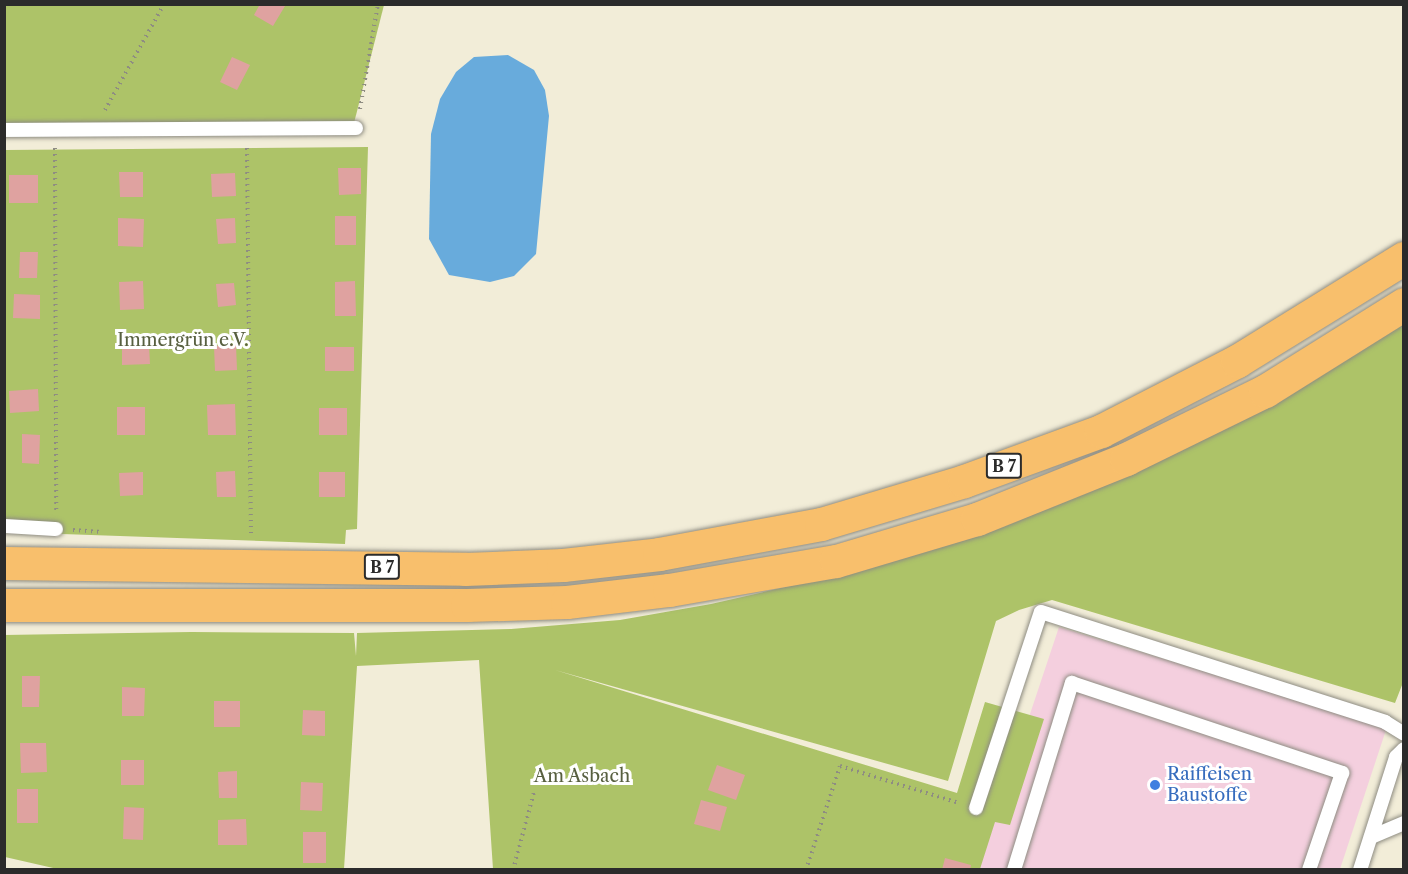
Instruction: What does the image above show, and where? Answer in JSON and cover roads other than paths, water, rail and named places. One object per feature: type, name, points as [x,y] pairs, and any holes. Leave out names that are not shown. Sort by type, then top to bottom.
[{"type":"main road","name":"B 7","points":[[4,563],[465,568],[563,565],[659,554],[821,524],[964,481],[1101,431],[1237,361],[1404,258]]},
{"type":"main road","name":"B 7","points":[[4,604],[467,605],[567,602],[669,590],[836,561],[977,519],[1126,459],[1265,391],[1404,304]]},
{"type":"lane","points":[[4,130],[356,128]]},
{"type":"lane","points":[[4,526],[56,529]]},
{"type":"lane","points":[[976,808],[1041,612],[1385,722],[1404,734]]},
{"type":"lane","points":[[1014,870],[1072,683],[1342,773],[1309,870]]},
{"type":"lane","points":[[1360,870],[1396,757],[1404,749]]},
{"type":"lane","points":[[1371,837],[1404,823]]},
{"type":"water","points":[[508,55],[534,70],[545,90],[549,116],[536,254],[514,276],[490,282],[449,275],[429,239],[431,134],[440,99],[456,72],[474,57]]},
{"type":"place","name":"Raiffeisen Baustoffe","points":[[1155,785]]},
{"type":"park label","name":"Immergrün e.V.","points":[[183,340]]},
{"type":"park label","name":"Am Asbach","points":[[582,776]]}]
